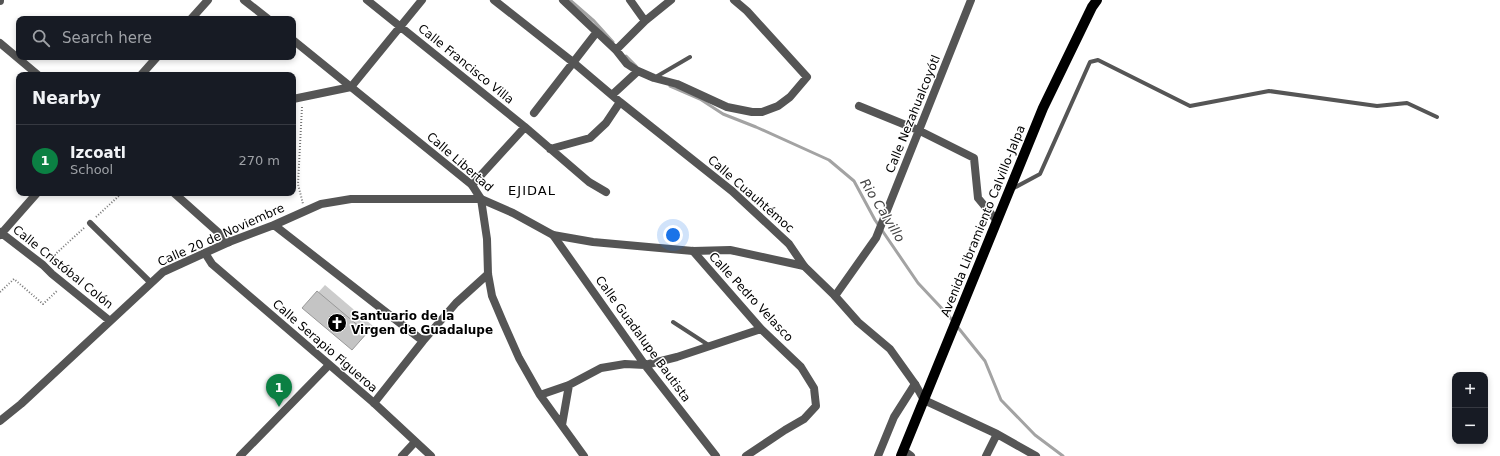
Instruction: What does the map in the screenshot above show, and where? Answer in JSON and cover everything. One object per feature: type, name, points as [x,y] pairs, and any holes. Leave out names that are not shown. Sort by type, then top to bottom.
[{"type":"main road","name":"Avenida Libramiento Calvillo-Jalpa","points":[[905,454],[924,400],[1043,108],[1092,7],[1097,0]]},
{"type":"street","points":[[194,16],[208,0]]},
{"type":"street","points":[[244,0],[264,16]]},
{"type":"street","name":"Calle Francisco Villa","points":[[367,0],[525,127],[589,182],[606,192]]},
{"type":"street","points":[[296,98],[351,87],[422,0]]},
{"type":"street","name":"Calle Cuauhtémoc","points":[[494,0],[732,191],[789,244],[804,266],[835,296],[858,322],[890,349],[915,384],[924,400]]},
{"type":"street","points":[[563,0],[596,33],[616,50],[628,64],[638,71],[654,78],[677,84],[727,107],[752,112],[762,112],[778,106],[790,97],[807,77],[747,11],[734,0]]},
{"type":"street","points":[[630,0],[645,21]]},
{"type":"street","points":[[616,50],[645,21],[671,0]]},
{"type":"street","name":"Calle Nezahualcoyótl","points":[[835,296],[876,238],[971,0]]},
{"type":"street","points":[[534,113],[596,33]]},
{"type":"street","name":"Calle Libertad","points":[[296,42],[472,185],[481,199],[553,235],[593,242],[692,251],[730,250],[804,266]]},
{"type":"street","points":[[0,43],[16,56]]},
{"type":"street","points":[[20,60],[34,72]]},
{"type":"street","points":[[144,72],[154,60]]},
{"type":"street","points":[[612,95],[638,71]]},
{"type":"street","points":[[550,149],[590,138],[606,123],[620,102]]},
{"type":"street","points":[[860,106],[918,130],[974,158],[978,198],[997,221]]},
{"type":"street","points":[[472,185],[525,127]]},
{"type":"street","points":[[0,233],[34,196]]},
{"type":"street","points":[[177,196],[230,242]]},
{"type":"street","name":"Calle 20 de Noviembre","points":[[2,417],[21,404],[150,282],[163,272],[321,204],[351,199],[481,199]]},
{"type":"street","points":[[481,199],[487,239],[488,274],[492,296],[519,358],[540,395],[584,456]]},
{"type":"street","points":[[90,223],[150,282]]},
{"type":"street","points":[[274,225],[423,341]]},
{"type":"street","name":"Calle Cristóbal Colón","points":[[0,233],[43,265],[110,321]]},
{"type":"street","name":"Calle Guadalupe Bautista","points":[[553,235],[645,365],[716,456]]},
{"type":"street","name":"Calle Pedro Velasco","points":[[692,251],[761,329],[801,367],[814,388],[816,406],[804,419],[784,430],[746,456]]},
{"type":"street","name":"Calle Serapio Figueroa","points":[[205,253],[212,264],[374,403],[431,456]]},
{"type":"street","points":[[374,403],[423,341],[456,303],[488,274]]},
{"type":"street","points":[[540,395],[569,385],[601,368],[625,364],[645,365],[677,357],[761,329]]},
{"type":"street","points":[[240,456],[329,365]]},
{"type":"street","points":[[878,456],[894,417],[915,384]]},
{"type":"street","points":[[562,425],[569,385]]},
{"type":"street","points":[[924,400],[997,434],[1036,456]]},
{"type":"street","points":[[986,456],[997,434]]},
{"type":"street","points":[[402,456],[415,442]]},
{"type":"lane","points":[[654,78],[690,57]]},
{"type":"lane","points":[[1009,190],[1040,174],[1090,62],[1098,60],[1190,106],[1269,91],[1377,106],[1407,103],[1437,117]]},
{"type":"lane","points":[[673,322],[710,346]]},
{"type":"path","points":[[302,96],[298,184],[304,211]]},
{"type":"path","points":[[43,265],[119,196]]},
{"type":"path","points":[[0,292],[14,279],[43,304],[64,284]]},
{"type":"building","name":"Santuario de la Virgen de Guadalupe","points":[[317,291],[367,333],[352,350],[302,308]]},
{"type":"waterway","name":"Rio Calvillo","points":[[570,0],[594,21],[613,42]]},
{"type":"waterway","name":"Rio Calvillo","points":[[626,56],[636,66]]},
{"type":"waterway","name":"Rio Calvillo","points":[[670,86],[700,99],[723,114],[756,127],[829,160],[854,181],[875,220],[918,283],[948,315],[985,361],[1001,400],[1035,435],[1063,456]]},
{"type":"place","name":"Santuario de la Virgen de Guadalupe","points":[[337,323]]},
{"type":"place","name":"Izcoatl","points":[[279,407]]},
{"type":"district","name":"EJIDAL","points":[[532,190]]}]
